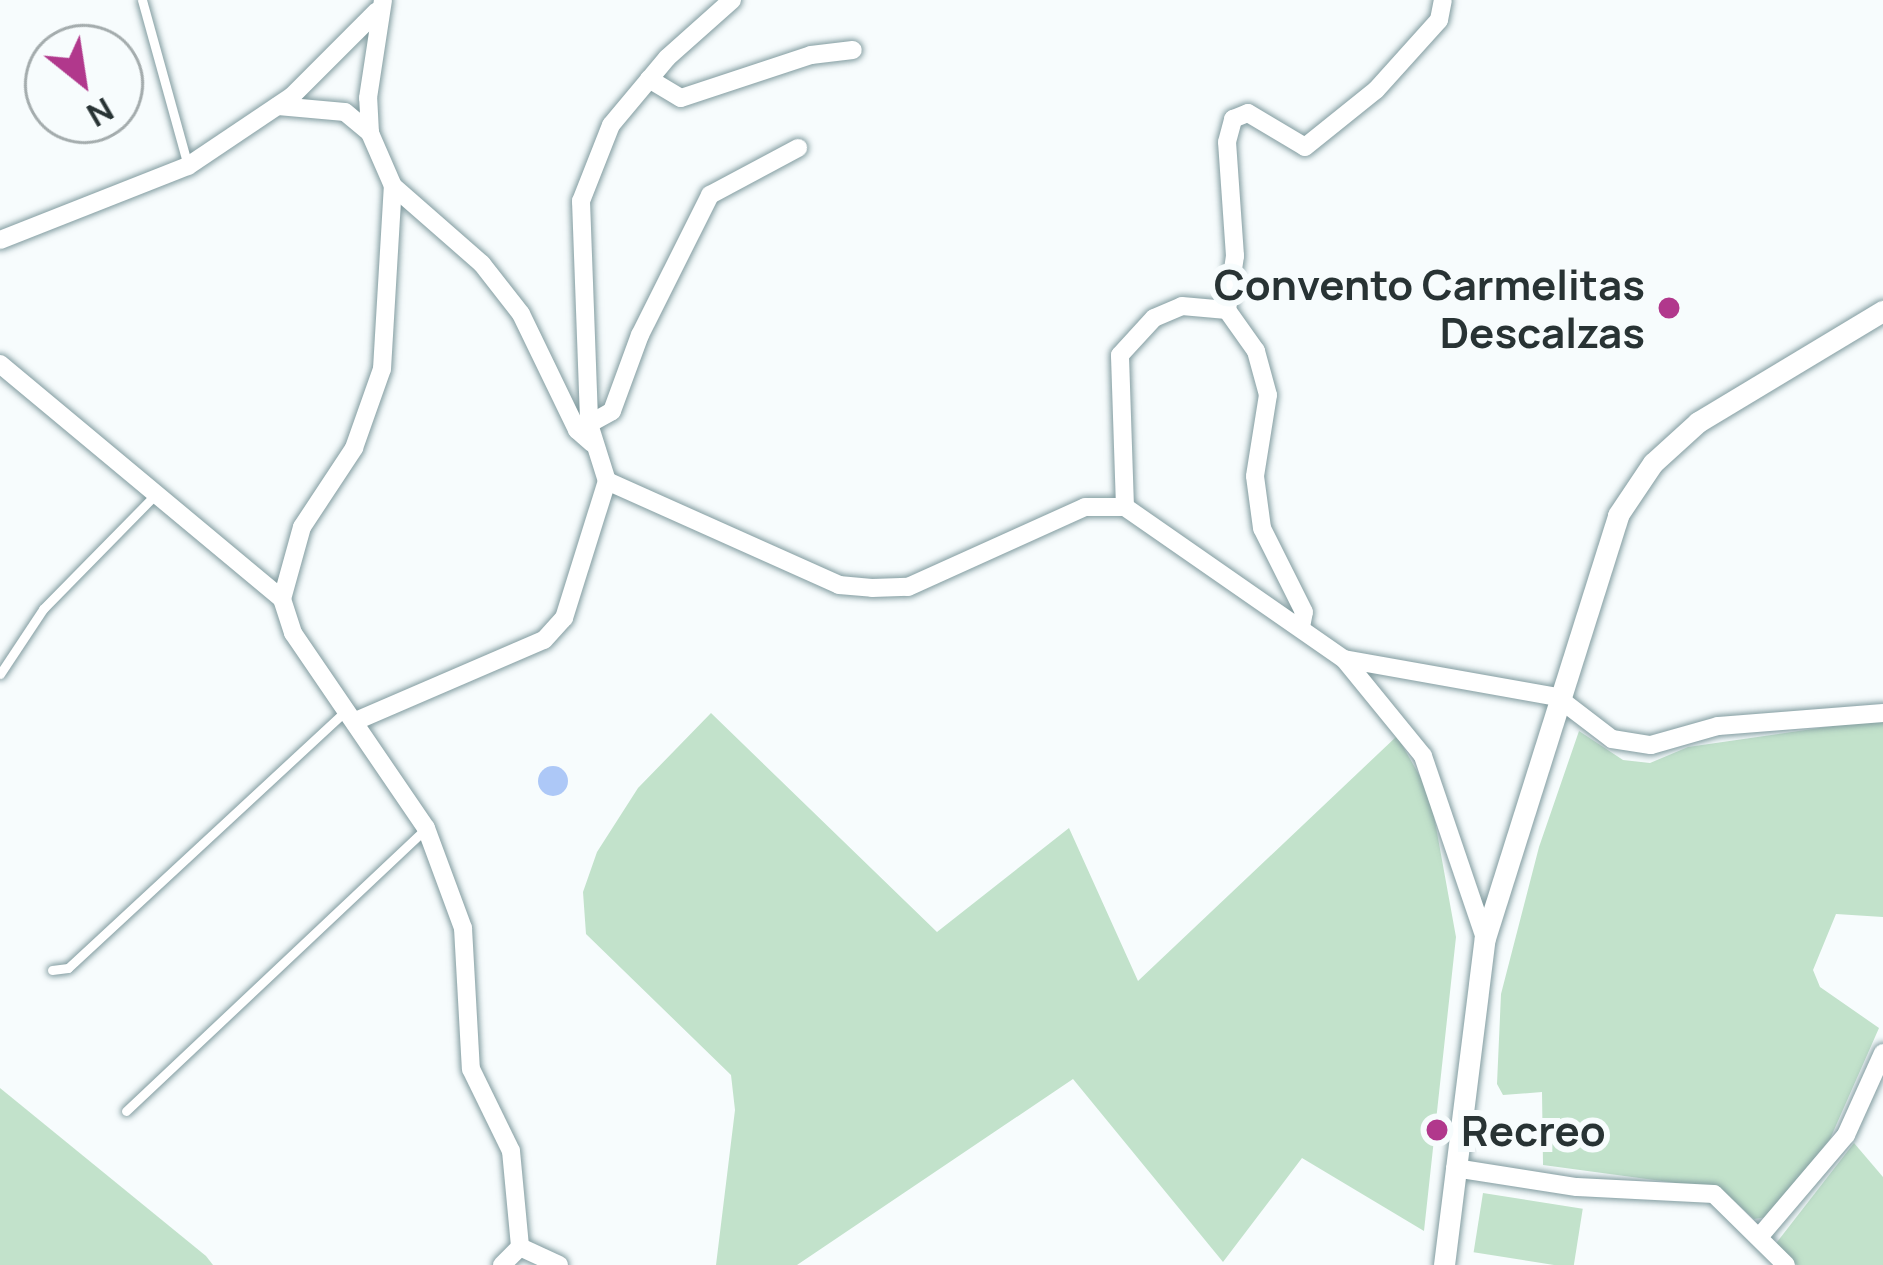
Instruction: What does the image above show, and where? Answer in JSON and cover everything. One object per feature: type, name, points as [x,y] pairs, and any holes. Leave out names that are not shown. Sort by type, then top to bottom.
[{"type":"street","points":[[352,715],[544,640],[564,618],[608,481],[589,424],[581,201],[611,125],[650,79],[732,0]]},
{"type":"street","points":[[1301,628],[1304,612],[1262,528],[1255,476],[1268,394],[1256,351],[1227,310],[1235,256],[1227,142],[1233,119],[1248,113],[1305,148],[1376,91],[1438,20],[1443,0]]},
{"type":"street","points":[[0,253],[6,237],[188,166],[278,106],[385,2]]},
{"type":"street","points":[[385,2],[370,46],[370,133],[393,186],[482,264],[521,314],[577,430],[596,446]]},
{"type":"street","points":[[650,79],[681,98],[811,55],[853,50]]},
{"type":"street","points":[[278,106],[345,112],[370,133]]},
{"type":"street","points":[[589,424],[612,411],[640,334],[710,195],[798,148]]},
{"type":"street","points":[[282,599],[302,527],[354,448],[382,369],[393,186]]},
{"type":"street","points":[[1125,507],[1120,355],[1142,328],[1181,306],[1227,310]]},
{"type":"street","points":[[1444,1265],[1485,938],[1557,697],[1618,515],[1653,463],[1698,422],[1883,311]]},
{"type":"street","points":[[0,364],[282,599],[293,633],[426,828],[463,928],[471,1069],[511,1151],[520,1247]]},
{"type":"street","points":[[608,481],[838,585],[872,588],[908,587],[1085,508],[1125,507],[1345,659],[1424,756],[1485,938]]},
{"type":"street","points":[[1345,659],[1557,697],[1612,739],[1651,745],[1718,726],[1883,713]]},
{"type":"street","points":[[1760,1236],[1846,1135],[1883,1053]]},
{"type":"street","points":[[1455,1168],[1577,1187],[1714,1194],[1786,1265]]},
{"type":"street","points":[[502,1265],[520,1247]]},
{"type":"street","points":[[520,1247],[559,1265]]},
{"type":"lane","points":[[142,0],[188,166]]},
{"type":"lane","points":[[0,674],[43,609],[156,494]]},
{"type":"lane","points":[[52,970],[68,968],[352,715]]},
{"type":"lane","points":[[126,1112],[426,828]]},
{"type":"green space","points":[[711,713],[937,932],[1069,828],[1138,981],[1397,736],[1430,794],[1456,937],[1424,1231],[1302,1158],[1223,1262],[1073,1079],[797,1265],[716,1265],[735,1110],[731,1075],[586,934],[583,892],[597,852],[638,788]]},
{"type":"green space","points":[[1883,722],[1883,917],[1836,914],[1813,970],[1820,987],[1879,1028],[1830,1139],[1767,1217],[1754,1219],[1721,1189],[1543,1165],[1542,1092],[1503,1095],[1497,1084],[1501,994],[1539,847],[1579,731],[1623,760],[1650,763],[1688,747]]},
{"type":"green space","points":[[0,1088],[206,1256],[213,1265],[0,1265]]},
{"type":"green space","points":[[1854,1143],[1883,1177],[1883,1265],[1797,1265],[1774,1246]]},
{"type":"green space","points":[[1483,1193],[1583,1209],[1574,1265],[1474,1252]]},
{"type":"water","points":[[553,766],[568,781],[553,796],[538,781]]},
{"type":"place","name":"Convento Carmelitas Descalzas","points":[[1669,308]]},
{"type":"place","name":"Recreo","points":[[1437,1130]]}]
